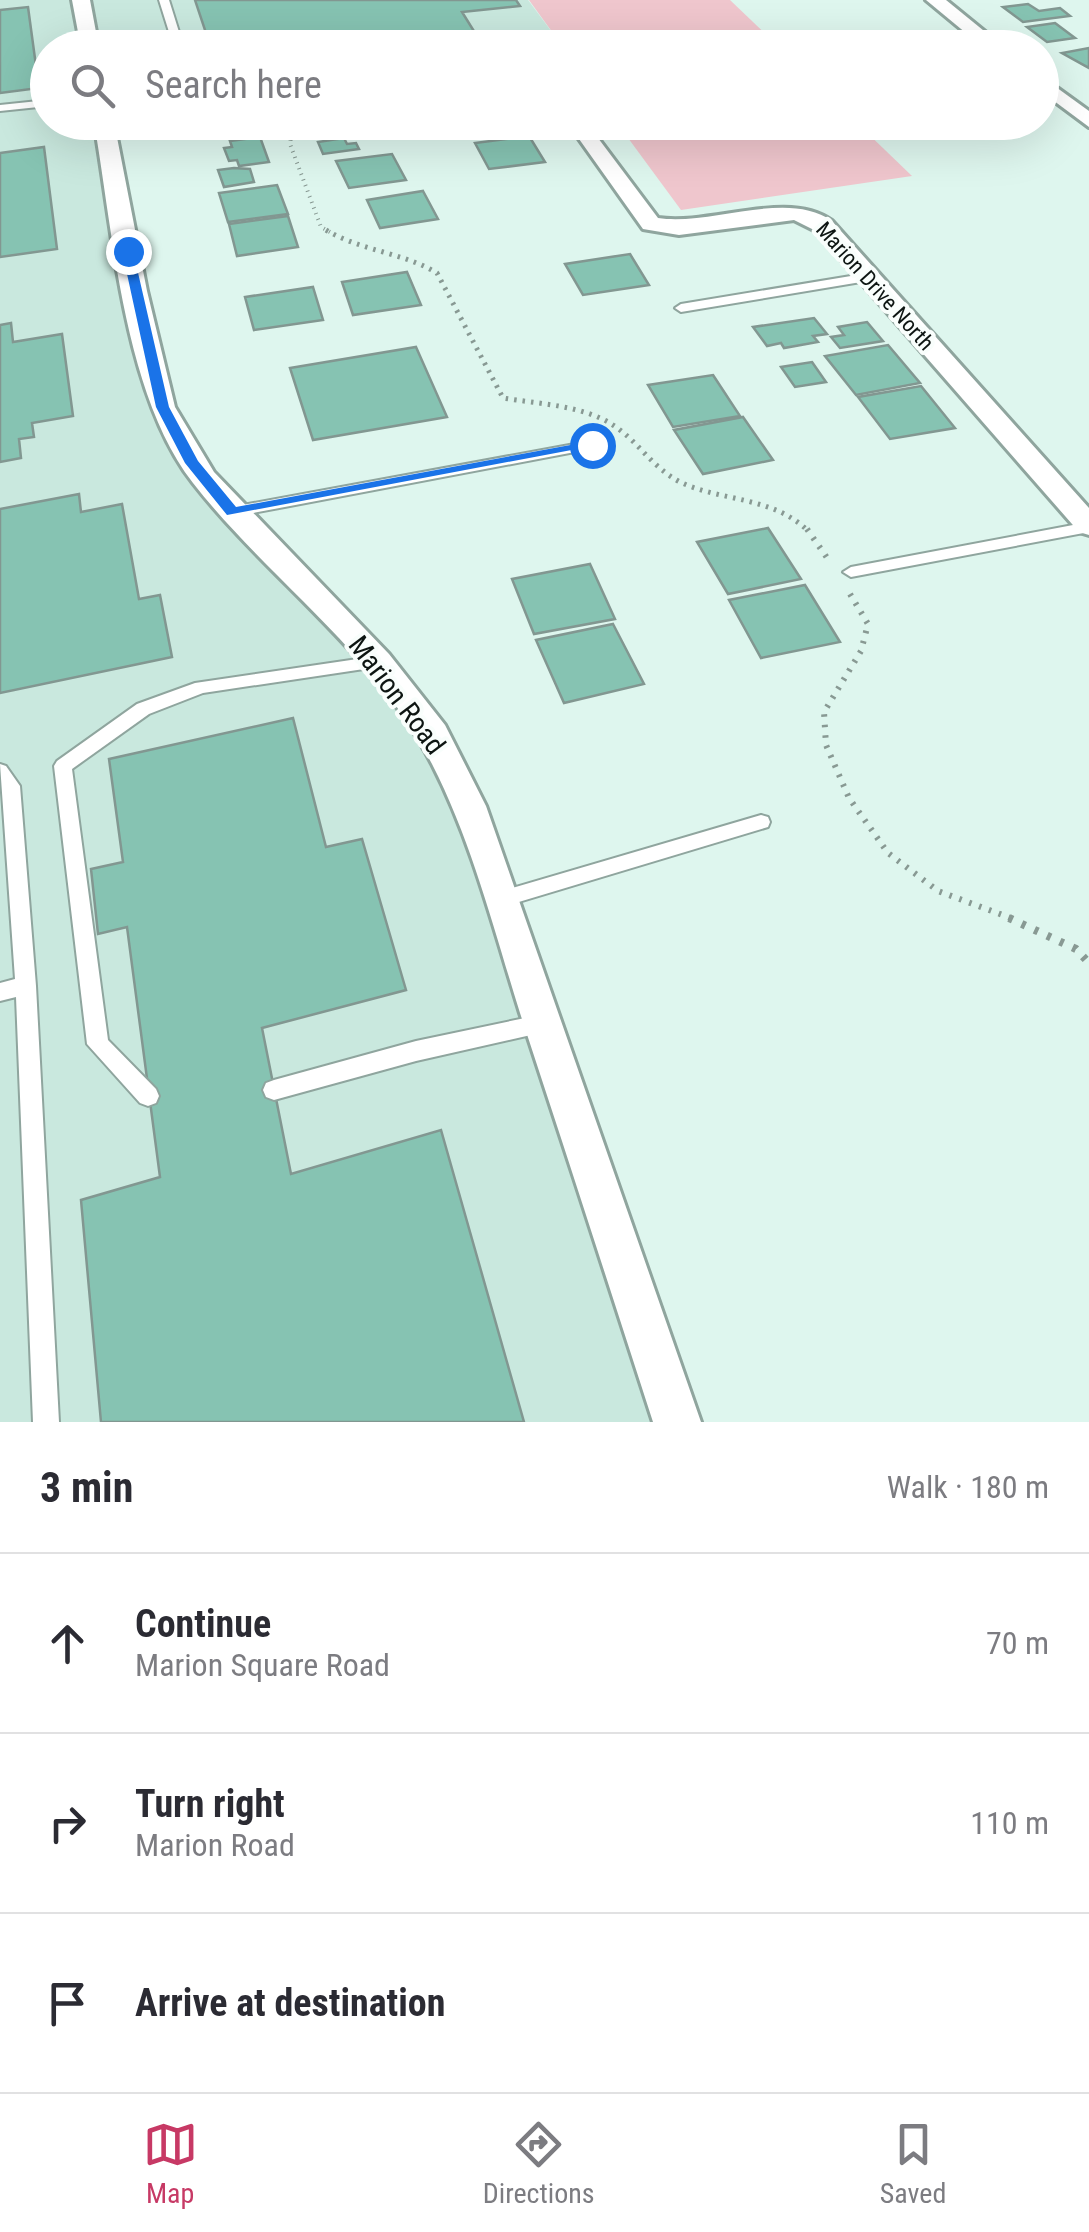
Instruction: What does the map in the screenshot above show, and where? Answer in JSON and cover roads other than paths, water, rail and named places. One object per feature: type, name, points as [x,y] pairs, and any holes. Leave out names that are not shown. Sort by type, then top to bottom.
[{"type":"street","points":[[81,0],[87,30]]},
{"type":"street","points":[[935,0],[973,30]]},
{"type":"street","points":[[1059,97],[1089,121]]},
{"type":"street","name":"Marion Road","points":[[107,140],[135,291],[162,407],[192,463],[232,512],[378,662],[432,734],[451,768],[502,898],[677,1422]]},
{"type":"street","name":"Marion Drive North","points":[[589,140],[650,224],[679,228],[794,213],[824,226],[1089,527]]},
{"type":"lane","points":[[164,0],[173,30]]},
{"type":"lane","points":[[0,108],[30,105]]},
{"type":"lane","points":[[681,308],[868,277]]},
{"type":"lane","points":[[232,512],[592,445]]},
{"type":"lane","points":[[845,573],[1089,527]]},
{"type":"lane","points":[[148,1096],[98,1044],[63,766],[143,709],[201,687],[378,662]]},
{"type":"lane","points":[[0,771],[11,786],[26,986],[46,1422]]},
{"type":"lane","points":[[502,898],[761,822]]},
{"type":"lane","points":[[0,992],[26,986]]},
{"type":"lane","points":[[274,1090],[416,1051],[544,1022]]}]
